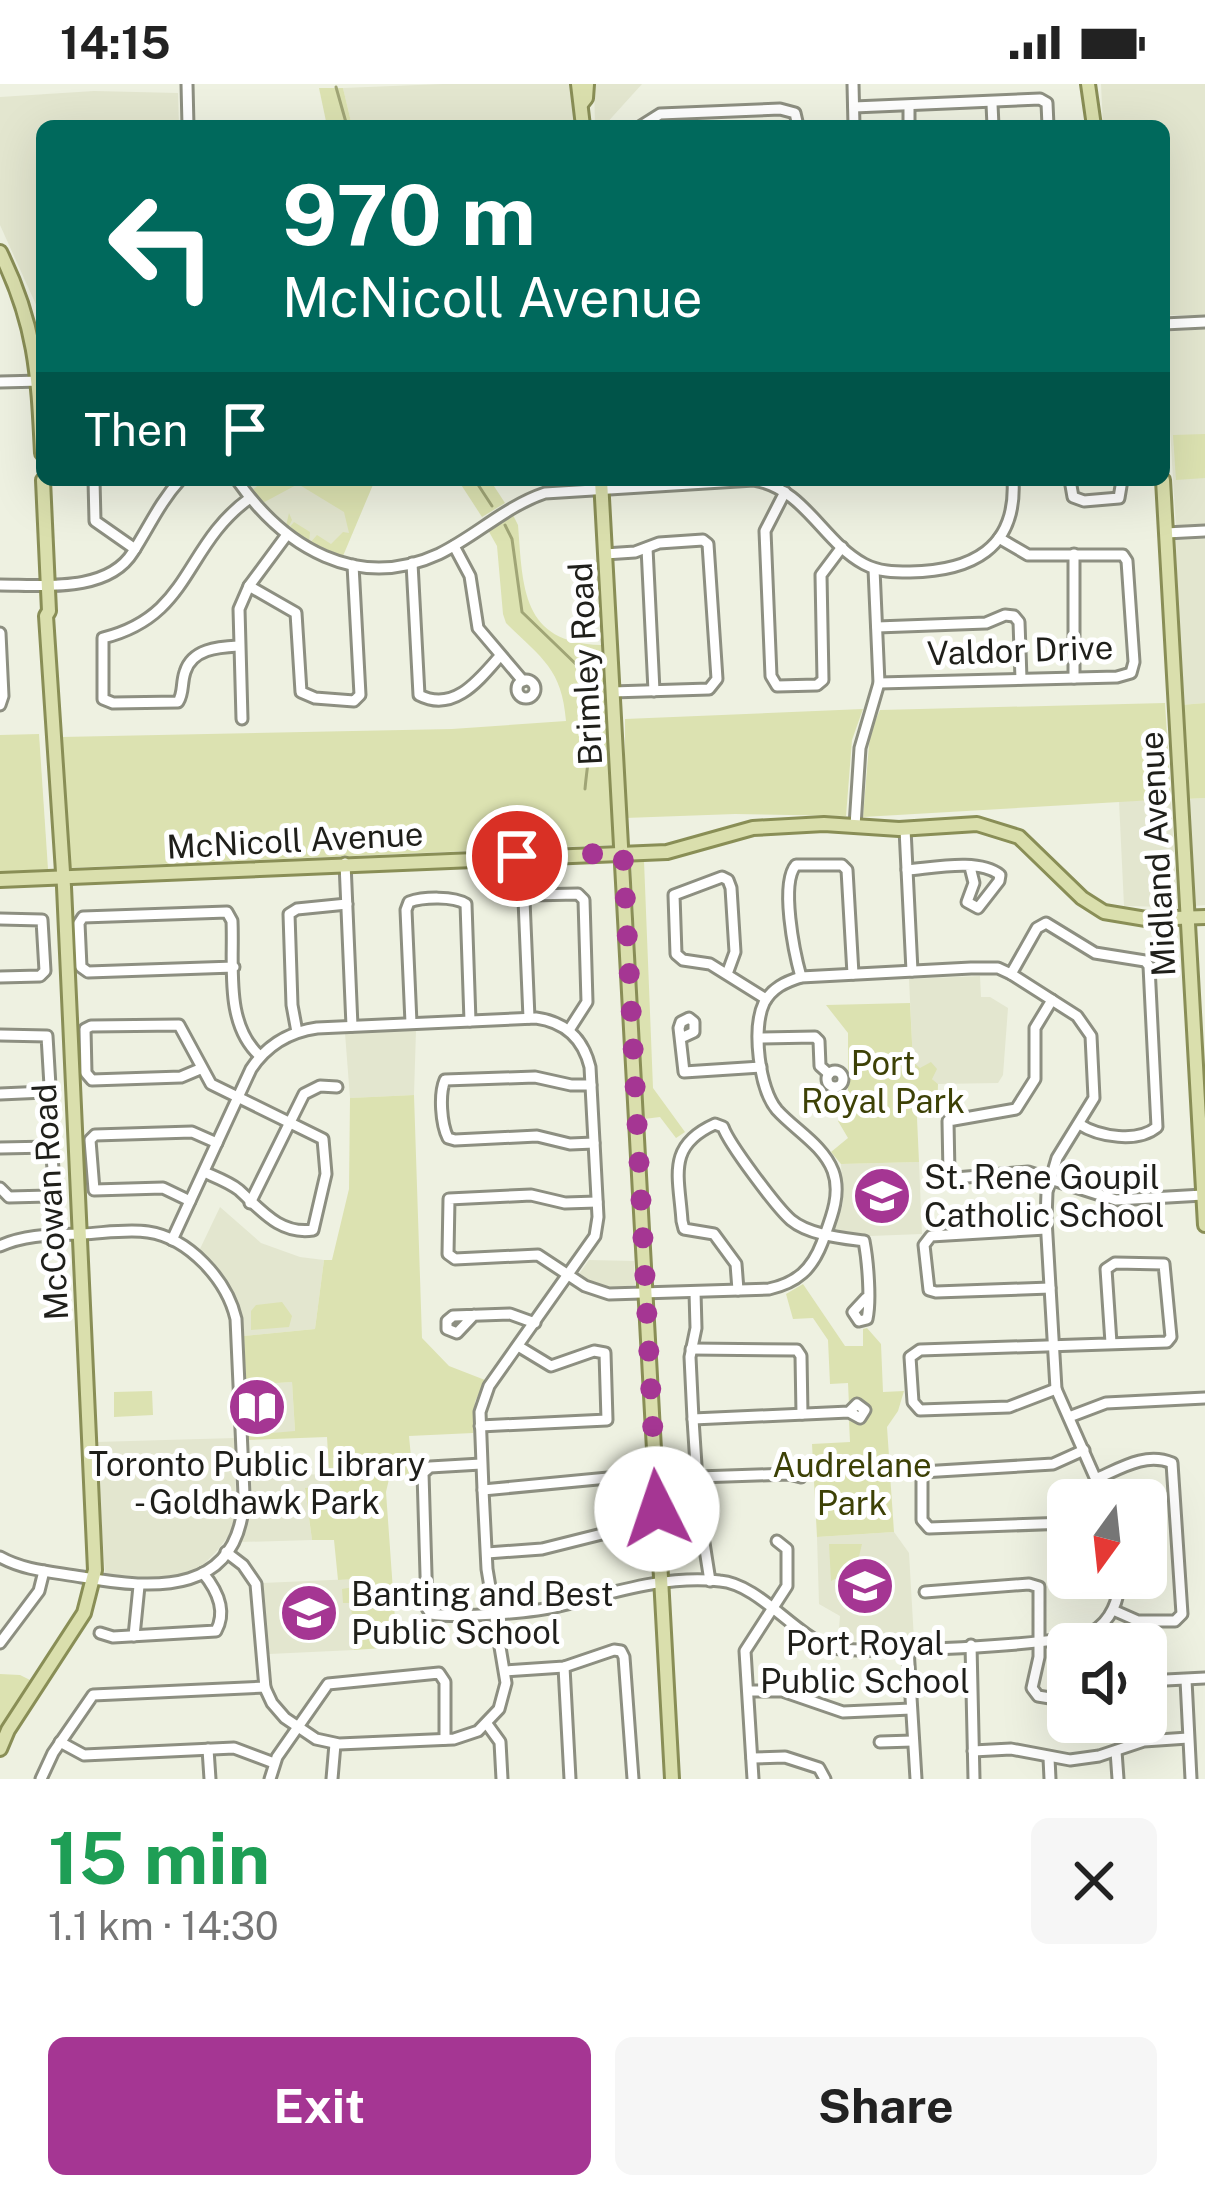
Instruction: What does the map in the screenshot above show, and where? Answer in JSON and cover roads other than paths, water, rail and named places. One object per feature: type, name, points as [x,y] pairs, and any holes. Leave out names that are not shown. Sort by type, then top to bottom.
[{"type":"main road","points":[[582,84],[586,98],[583,120]]},
{"type":"main road","points":[[1088,84],[1093,120]]},
{"type":"main road","points":[[0,252],[28,317],[36,360]]},
{"type":"main road","name":"McCowan Road","points":[[0,1749],[84,1612],[94,1579],[44,486]]},
{"type":"main road","name":"Brimley Road","points":[[601,486],[672,1779]]},
{"type":"main road","name":"Midland Avenue","points":[[1163,486],[1205,1225]]},
{"type":"main road","name":"McNicoll Avenue","points":[[0,880],[675,850],[753,828],[905,829],[977,824],[1006,830],[1024,840],[1082,898],[1104,911],[1136,919],[1205,917]]},
{"type":"street","points":[[187,84],[188,120]]},
{"type":"street","points":[[854,84],[854,120]]},
{"type":"street","points":[[854,107],[1043,99],[1048,120]]},
{"type":"street","points":[[992,104],[993,120]]},
{"type":"street","points":[[909,106],[910,120]]},
{"type":"street","points":[[650,120],[660,114],[780,109],[795,113],[797,120]]},
{"type":"street","points":[[1170,324],[1205,322]]},
{"type":"street","points":[[0,382],[36,381]]},
{"type":"street","points":[[94,486],[95,521],[135,548]]},
{"type":"street","points":[[0,585],[86,581],[110,575],[124,565],[175,486]]},
{"type":"street","points":[[241,486],[286,536],[325,557],[353,565],[412,563],[454,545],[532,497],[587,486]]},
{"type":"street","points":[[771,486],[785,491],[842,547],[874,569],[955,568],[980,557],[999,538],[1013,508],[1013,486]]},
{"type":"street","points":[[1071,486],[1073,497],[1084,501],[1119,498],[1121,486]]},
{"type":"street","points":[[785,491],[765,531],[771,676],[777,686],[817,685],[823,680],[820,575],[842,547]]},
{"type":"street","points":[[238,646],[210,648],[191,660],[178,702],[113,704],[103,699],[103,638],[137,627],[168,604],[214,529],[250,498]]},
{"type":"street","points":[[1166,533],[1205,531]]},
{"type":"street","points":[[242,719],[239,609],[286,536]]},
{"type":"street","name":"Valdor Drive","points":[[879,683],[1124,676],[1134,664],[1126,558],[1114,553],[1028,555],[999,538]]},
{"type":"street","points":[[605,554],[703,540],[710,548],[716,683],[707,689],[612,692]]},
{"type":"street","points":[[454,545],[470,576],[478,628],[523,681]]},
{"type":"street","points":[[647,548],[654,691]]},
{"type":"street","points":[[1074,554],[1074,678]]},
{"type":"street","points":[[412,563],[421,698],[462,695],[500,656]]},
{"type":"street","points":[[250,586],[296,613],[302,692],[315,698],[354,701],[360,695],[353,565]]},
{"type":"street","points":[[855,826],[860,748],[879,683],[874,569]]},
{"type":"street","points":[[877,627],[986,623],[1014,616],[1019,622],[1022,679]]},
{"type":"street","points":[[0,633],[0,706]]},
{"type":"street","points":[[905,829],[912,971]]},
{"type":"street","points":[[345,863],[352,1026]]},
{"type":"street","points":[[801,977],[793,945],[788,877],[796,865],[842,865],[847,870],[853,974]]},
{"type":"street","points":[[907,870],[970,867],[993,868],[999,881],[978,908],[967,902],[974,883],[970,867]]},
{"type":"street","points":[[727,974],[735,952],[730,888],[722,878],[677,892],[672,908],[679,958],[710,964],[766,999]]},
{"type":"street","points":[[529,1018],[524,900],[529,895],[578,894],[584,899],[587,999],[569,1030]]},
{"type":"street","points":[[411,1023],[406,910],[416,899],[458,899],[466,904],[470,1021]]},
{"type":"street","points":[[297,1032],[289,914],[347,904]]},
{"type":"street","points":[[234,967],[88,972],[81,967],[79,923],[83,917],[224,910],[232,921],[234,967],[236,1015],[244,1040],[260,1056]]},
{"type":"street","points":[[0,919],[42,920],[45,970],[40,976],[0,977]]},
{"type":"street","points":[[1011,974],[1036,928],[1046,923],[1094,953],[1145,961],[1149,966],[1157,1127],[1148,1134],[1104,1136],[1079,1124]]},
{"type":"street","points":[[597,1202],[565,1203],[531,1195],[447,1201],[448,1251],[452,1258],[533,1254],[604,1294],[769,1289],[796,1280],[814,1262],[826,1233],[836,1204],[834,1173],[819,1150],[776,1108],[761,1079],[759,1023],[766,999],[776,987],[801,977],[994,968],[1077,1016],[1093,1042],[1095,1092],[1051,1178],[1046,1229],[1056,1389],[1096,1479],[1135,1461],[1172,1463],[1181,1617],[1146,1622],[1113,1610]]},
{"type":"street","points":[[1052,1000],[1035,1028],[1035,1079],[1016,1109],[1007,1114],[955,1117],[947,1129],[948,1171],[953,1177],[1028,1172],[1121,1200],[1203,1195]]},
{"type":"street","points":[[172,1240],[260,1056],[297,1032],[529,1018],[550,1020],[569,1030],[588,1057],[595,1236],[486,1391],[480,1426],[487,1553],[505,1671],[504,1698],[487,1724],[466,1736],[445,1739],[335,1744],[316,1739],[275,1708],[265,1688],[256,1584],[226,1552]]},
{"type":"street","points":[[200,1069],[181,1077],[92,1080],[86,1073],[86,1029],[177,1024],[211,1084],[320,1136],[325,1144],[326,1177],[313,1230],[285,1226],[266,1217],[231,1185],[204,1172]]},
{"type":"street","points":[[0,1035],[47,1036],[50,1086],[47,1091],[0,1094]]},
{"type":"street","points":[[760,1038],[814,1037],[819,1041],[820,1066],[829,1074]]},
{"type":"street","points":[[681,1038],[684,1072],[761,1067]]},
{"type":"street","points":[[591,1084],[535,1077],[445,1080],[444,1131],[455,1140],[537,1136],[569,1144],[594,1143]]},
{"type":"street","points":[[250,1202],[308,1092],[320,1086],[337,1087]]},
{"type":"street","points":[[738,1290],[736,1264],[714,1234],[682,1226],[678,1158],[682,1145],[715,1124],[723,1127],[791,1220],[864,1241],[866,1298]]},
{"type":"street","points":[[190,1201],[163,1188],[94,1190],[90,1140],[95,1135],[188,1132],[217,1143]]},
{"type":"street","points":[[0,1148],[51,1147],[55,1190],[49,1196],[9,1197],[0,1188]]},
{"type":"street","points":[[1046,1229],[931,1236],[924,1245],[926,1286],[932,1291],[1050,1288]]},
{"type":"street","points":[[0,1246],[26,1237],[137,1232],[172,1240],[218,1280],[236,1319],[244,1507],[226,1552],[203,1573],[168,1586],[44,1571],[0,1557]]},
{"type":"street","points":[[1056,1389],[1009,1407],[924,1410],[913,1402],[913,1352],[1053,1347],[1169,1340],[1164,1264],[1114,1263],[1106,1269],[1111,1343]]},
{"type":"street","points":[[695,1292],[693,1419],[699,1511],[710,1581]]},
{"type":"street","points":[[474,1315],[518,1314],[535,1323]]},
{"type":"street","points":[[480,1426],[607,1420],[605,1353],[594,1351],[551,1366],[518,1346]]},
{"type":"street","points":[[691,1349],[797,1350],[802,1414]]},
{"type":"street","points":[[1069,1417],[1106,1403],[1205,1398]]},
{"type":"street","points":[[693,1419],[849,1412]]},
{"type":"street","points":[[1047,1523],[929,1528],[922,1520],[922,1472],[1053,1464],[1084,1450]]},
{"type":"street","points":[[481,1464],[424,1470],[427,1606],[431,1614],[554,1607],[629,1586],[710,1581],[731,1583],[832,1648],[908,1648],[1084,1636],[1099,1628],[1115,1599]]},
{"type":"street","points":[[698,1478],[801,1477]]},
{"type":"street","points":[[483,1490],[608,1478],[616,1486],[617,1526],[611,1532],[542,1549],[487,1553]]},
{"type":"street","points":[[754,1779],[746,1651],[790,1578],[787,1549],[777,1540]]},
{"type":"street","points":[[0,1643],[39,1591],[44,1571]]},
{"type":"street","points":[[100,1634],[218,1630],[218,1592],[203,1573]]},
{"type":"street","points":[[925,1592],[1029,1584],[1045,1587],[1033,1690],[1047,1698]]},
{"type":"street","points":[[134,1636],[139,1586]]},
{"type":"street","points":[[971,1645],[974,1779]]},
{"type":"street","points":[[908,1648],[916,1779]]},
{"type":"street","points":[[505,1671],[564,1666],[614,1650],[623,1654],[633,1779]]},
{"type":"street","points":[[564,1666],[570,1779]]},
{"type":"street","points":[[270,1779],[274,1763],[328,1684],[433,1672],[442,1676],[445,1739]]},
{"type":"street","points":[[1167,1680],[1205,1678]]},
{"type":"street","points":[[1186,1680],[1191,1779]]},
{"type":"street","points":[[40,1779],[87,1700],[97,1694],[265,1688]]},
{"type":"street","points":[[749,1691],[782,1691],[843,1712],[911,1709]]},
{"type":"street","points":[[487,1724],[499,1739],[502,1779]]},
{"type":"street","points":[[973,1751],[1011,1749],[1070,1760],[1144,1741],[1188,1738]]},
{"type":"street","points":[[880,1742],[914,1741]]},
{"type":"street","points":[[60,1742],[84,1755],[240,1749],[274,1763]]},
{"type":"street","points":[[332,1779],[335,1744]]},
{"type":"street","points":[[208,1749],[210,1779]]},
{"type":"street","points":[[1116,1751],[1118,1779]]},
{"type":"street","points":[[752,1758],[784,1757],[819,1768],[825,1779]]},
{"type":"street","points":[[1049,1758],[1049,1779]]},
{"type":"waterway","points":[[336,87],[345,120]]},
{"type":"waterway","points":[[479,486],[492,506]]},
{"type":"waterway","points":[[505,525],[512,539],[522,612],[582,670],[587,683],[591,728],[585,789]]},
{"type":"place","name":"St. Rene Goupil Catholic School","points":[[882,1196]]},
{"type":"place","name":"Toronto Public Library - Goldhawk Park","points":[[257,1407]]},
{"type":"place","name":"Port Royal Public School","points":[[865,1586]]},
{"type":"place","name":"Banting and Best Public School","points":[[309,1613]]},
{"type":"park label","name":"Port Royal Park","points":[[883,1082]]},
{"type":"park label","name":"Audrelane Park","points":[[852,1484]]}]
